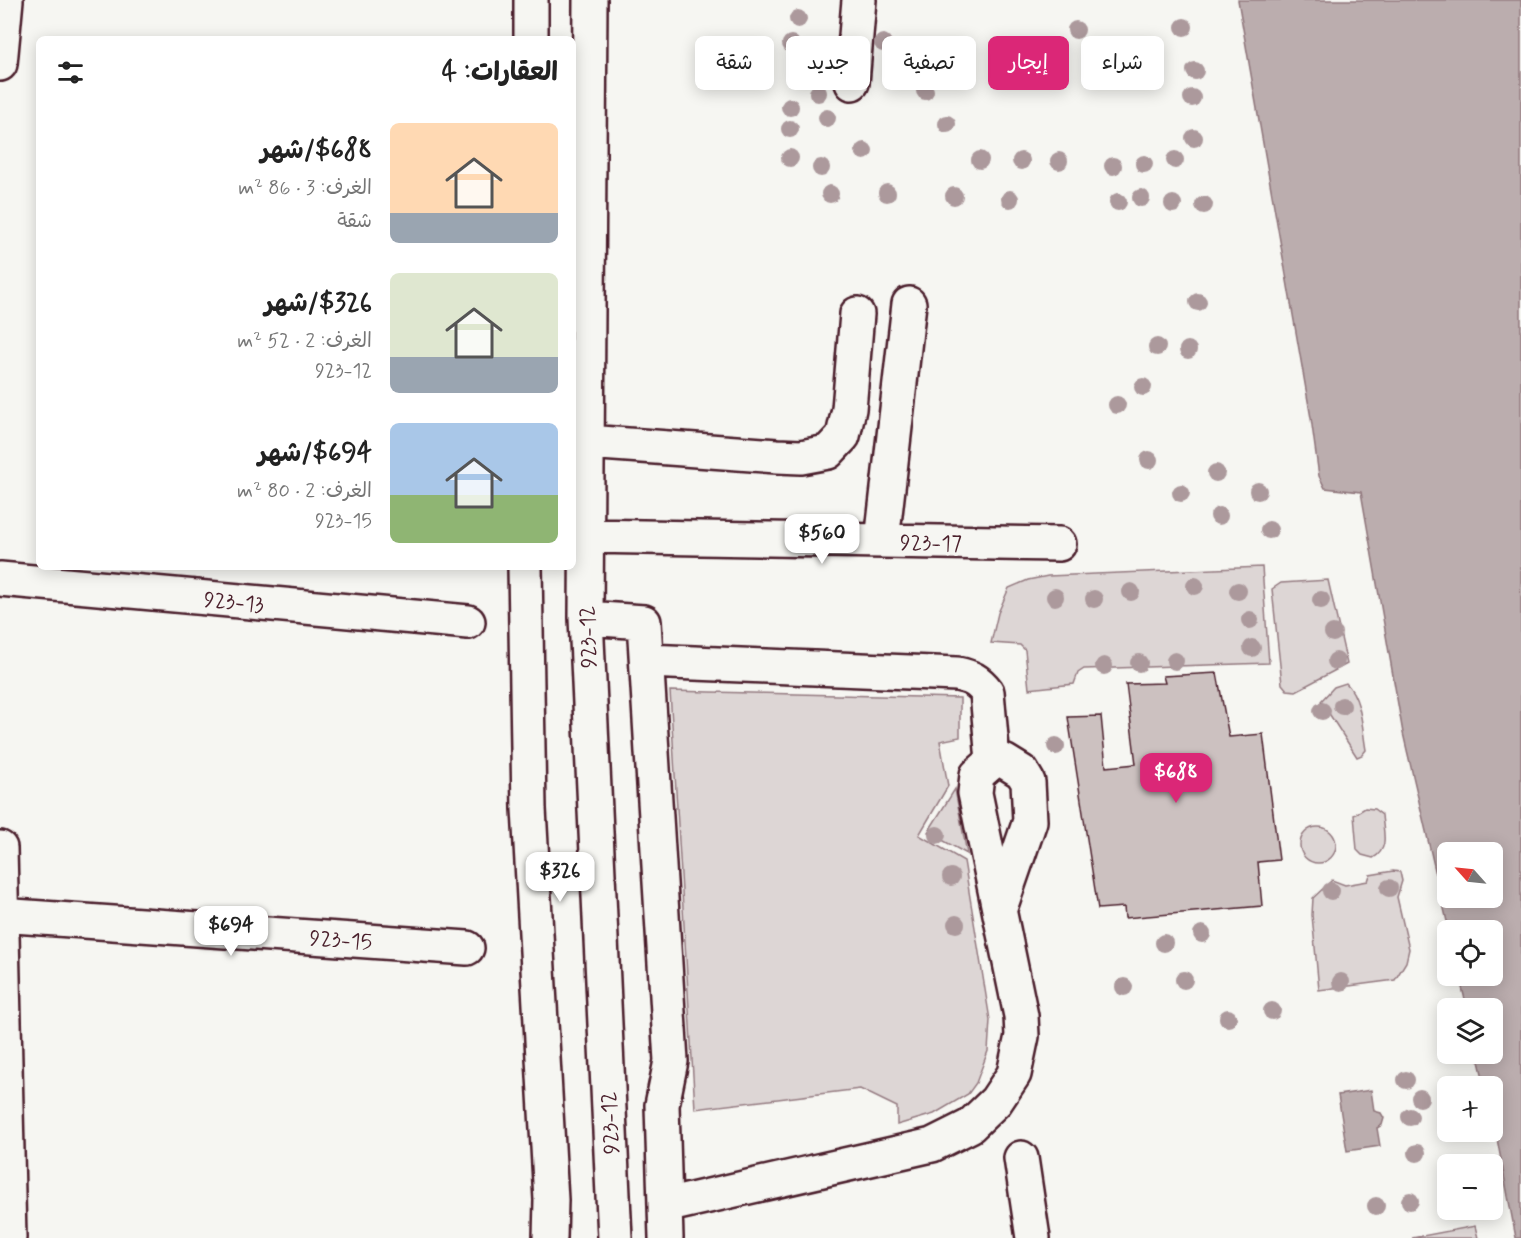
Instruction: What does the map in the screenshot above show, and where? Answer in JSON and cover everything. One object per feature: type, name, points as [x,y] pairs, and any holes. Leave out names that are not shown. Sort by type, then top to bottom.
[{"type":"street","points":[[0,64],[6,0]]},
{"type":"street","points":[[531,0],[531,36]]},
{"type":"street","name":"923-12","points":[[590,0],[586,618],[615,1238]]},
{"type":"street","points":[[856,36],[859,0]]},
{"type":"street","points":[[882,541],[909,304]]},
{"type":"street","points":[[587,442],[801,457],[828,452],[843,436],[849,409],[857,314]]},
{"type":"street","name":"923-17","points":[[586,536],[1059,544]]},
{"type":"street","points":[[525,570],[529,808],[551,1200],[550,1238]]},
{"type":"street","name":"923-13","points":[[0,579],[468,622]]},
{"type":"street","points":[[586,618],[644,622],[671,1061],[662,1105],[666,1238]]},
{"type":"street","points":[[647,661],[972,677],[987,692],[993,761]]},
{"type":"street","points":[[665,1206],[932,1145],[970,1126],[996,1101],[1014,1074],[1022,1036],[1021,1016],[999,910],[975,793],[977,774],[993,761],[1004,761],[1022,772],[1028,782],[1030,821],[999,910]]},
{"type":"street","points":[[0,848],[9,1238]]},
{"type":"street","name":"923-15","points":[[1,916],[467,948]]},
{"type":"street","points":[[1021,1158],[1033,1238]]},
{"type":"shaded area","points":[[1238,0],[1521,0],[1521,1238],[1516,1238],[1503,1170],[1503,1154],[1500,1154],[1498,1142],[1503,1142],[1503,1076],[1483,1076],[1480,1064],[1503,1064],[1503,998],[1465,998],[1462,986],[1503,986],[1503,920],[1447,920],[1444,908],[1503,908],[1503,842],[1437,842],[1437,879],[1403,733],[1361,492],[1325,488],[1319,476],[1311,418]]},
{"type":"shaded area","points":[[1262,567],[1269,663],[1084,669],[1078,673],[1074,684],[1029,689],[1025,650],[1020,645],[991,643],[998,613],[1009,588],[1028,580],[1048,576]]},
{"type":"shaded area","points":[[1328,580],[1347,664],[1296,691],[1287,690],[1282,684],[1272,589],[1281,583]]},
{"type":"shaded area","points":[[1346,683],[1355,697],[1362,723],[1366,750],[1357,757],[1321,701],[1334,687]]},
{"type":"shaded area","points":[[670,691],[960,698],[960,737],[940,741],[948,786],[919,835],[964,861],[990,1020],[988,1051],[976,1083],[968,1094],[934,1114],[897,1125],[897,1107],[860,1089],[695,1109]]},
{"type":"shaded area","points":[[955,789],[967,854],[928,832]]},
{"type":"shaded area","points":[[1365,808],[1374,809],[1382,815],[1384,845],[1373,858],[1362,855],[1357,850],[1354,815]]},
{"type":"shaded area","points":[[1318,827],[1331,832],[1336,845],[1331,858],[1318,863],[1305,858],[1300,845],[1305,832]]},
{"type":"shaded area","points":[[1400,872],[1402,881],[1397,897],[1409,949],[1406,962],[1395,980],[1319,990],[1312,915],[1313,898],[1332,880],[1345,885],[1368,881],[1370,875]]},
{"type":"shaded area","points":[[1371,1090],[1374,1111],[1381,1113],[1384,1118],[1382,1125],[1377,1128],[1380,1146],[1347,1151],[1338,1095]]},
{"type":"shaded area","points":[[1475,1226],[1478,1238],[1412,1238]]},
{"type":"building","points":[[1217,673],[1229,737],[1263,734],[1279,860],[1258,862],[1262,906],[1125,918],[1124,907],[1098,909],[1068,717],[1101,716],[1106,767],[1136,764],[1126,684],[1165,683],[1163,676]]}]
